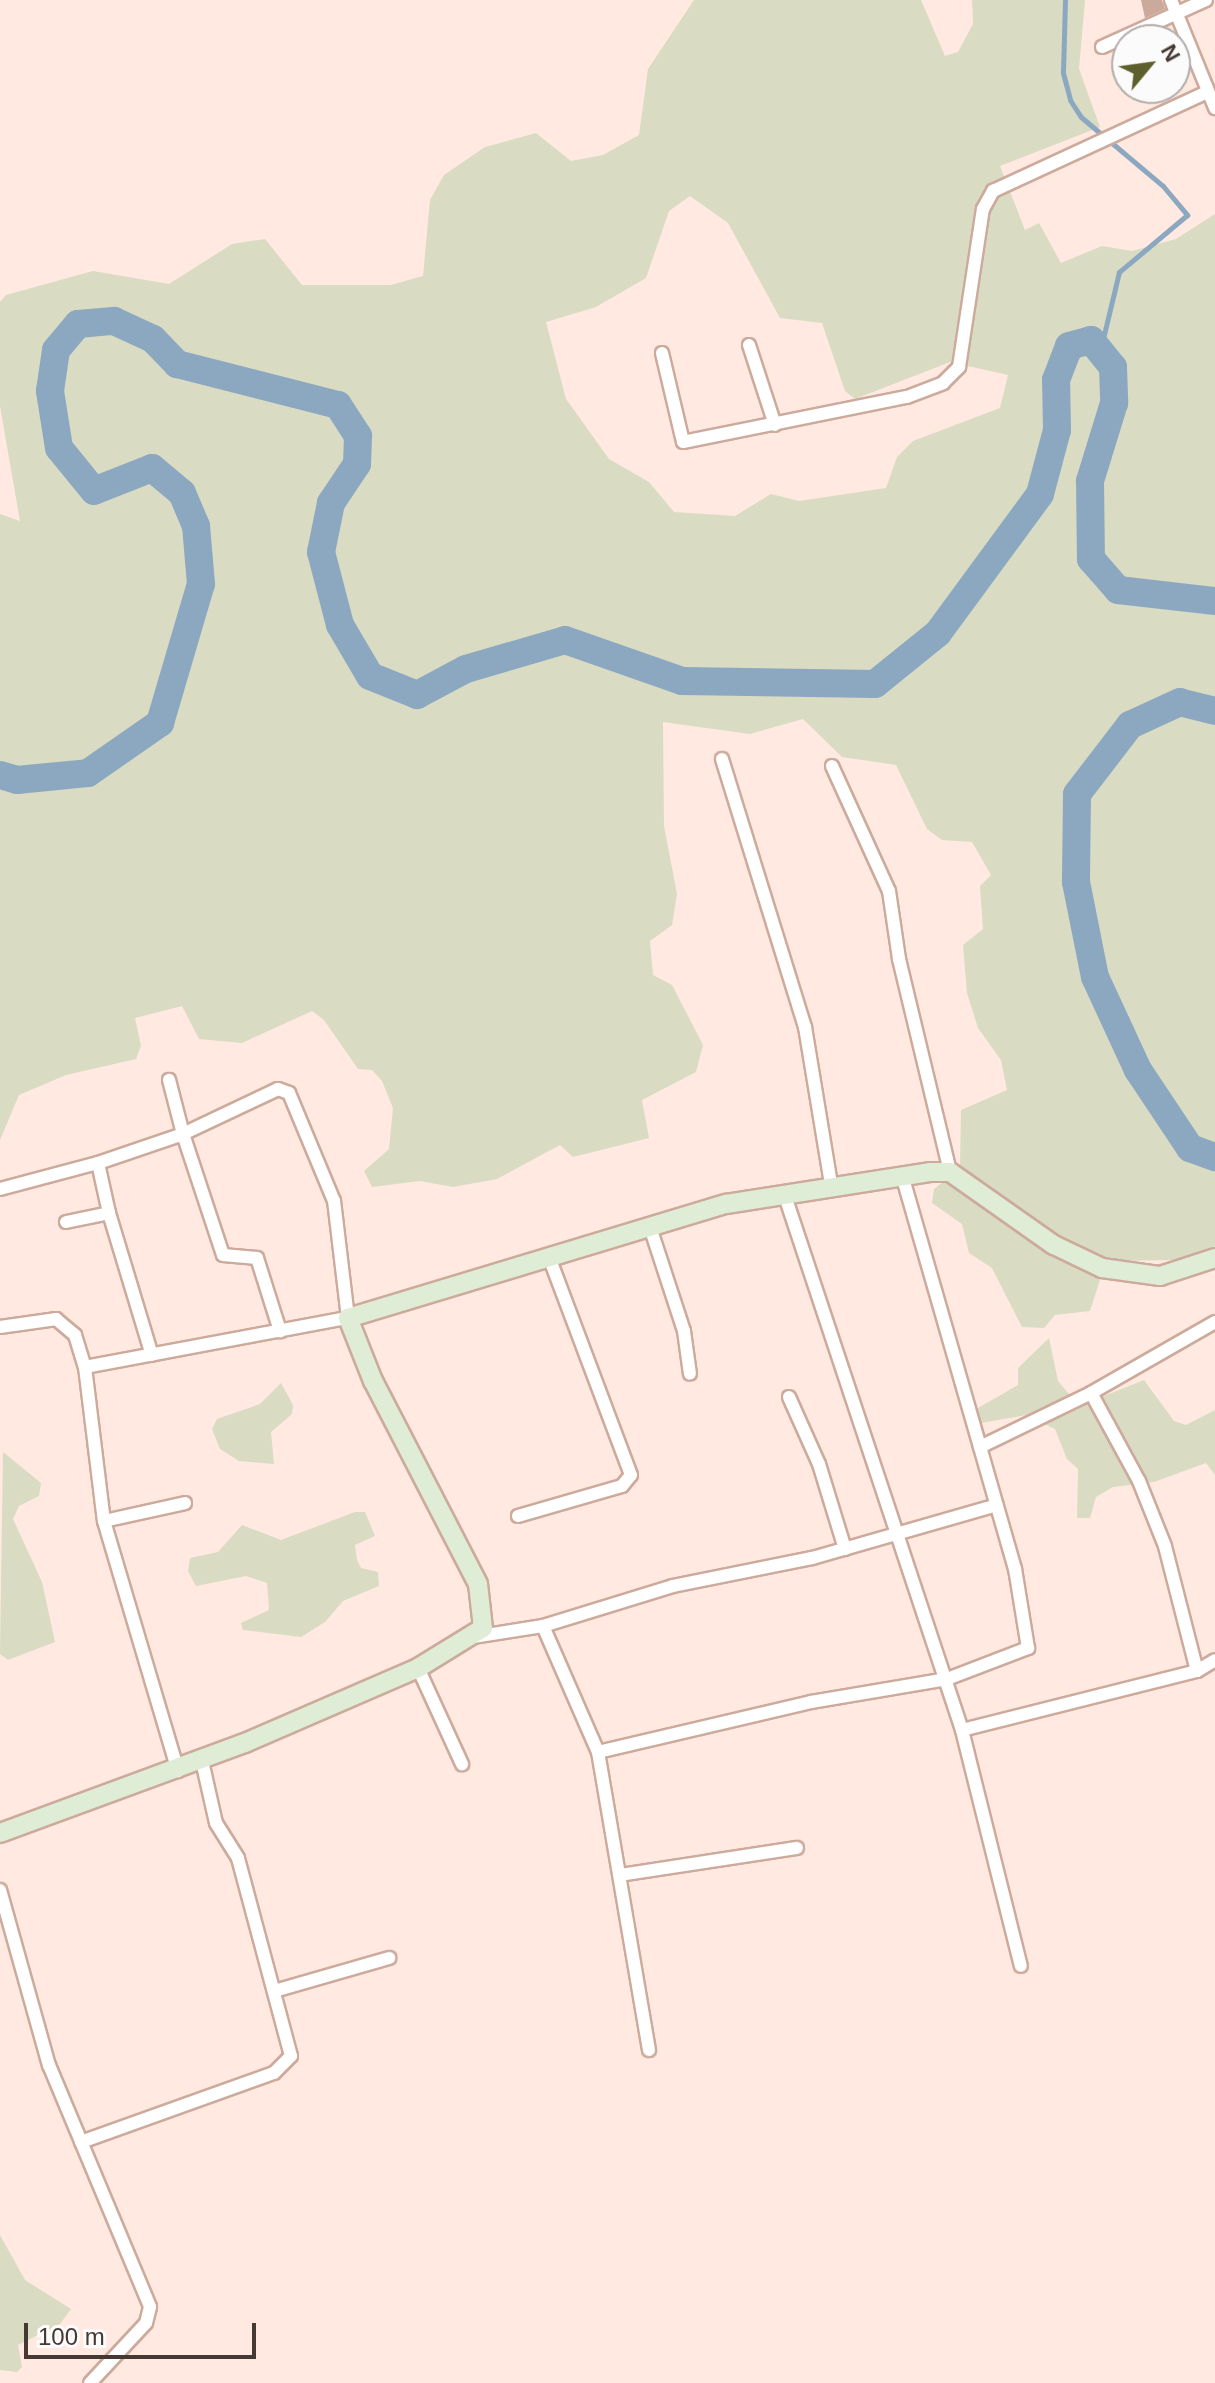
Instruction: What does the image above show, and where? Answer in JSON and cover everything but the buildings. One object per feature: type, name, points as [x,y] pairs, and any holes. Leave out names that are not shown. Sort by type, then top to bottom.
[{"type":"main road","points":[[0,1833],[109,1789],[178,1771],[418,1668],[474,1637],[486,1616],[478,1584],[373,1381],[348,1318],[651,1230],[726,1204],[831,1184],[950,1172],[1054,1245],[1102,1268],[1160,1276],[1215,1258]]},
{"type":"street","points":[[1171,0],[1215,108]]},
{"type":"street","points":[[1102,47],[1177,17],[1206,0]]},
{"type":"street","points":[[662,353],[683,442],[907,397],[956,372],[988,197],[1207,92]]},
{"type":"street","points":[[749,345],[775,425]]},
{"type":"street","points":[[722,759],[805,1027],[831,1184]]},
{"type":"street","points":[[832,766],[889,891],[899,959],[950,1172]]},
{"type":"street","points":[[169,1080],[183,1134],[223,1255],[257,1258],[280,1331]]},
{"type":"street","points":[[0,1189],[98,1163],[183,1134],[278,1089],[289,1093],[320,1153],[334,1201],[348,1318],[85,1367]]},
{"type":"street","points":[[98,1163],[109,1213],[152,1355]]},
{"type":"street","points":[[598,1752],[811,1702],[947,1679],[1015,1657],[1031,1641],[997,1505],[902,1176]]},
{"type":"street","points":[[784,1193],[947,1679],[1021,1966]]},
{"type":"street","points":[[66,1222],[109,1213]]},
{"type":"street","points":[[651,1230],[684,1331],[690,1374]]},
{"type":"street","points":[[518,1516],[622,1486],[631,1475],[550,1259]]},
{"type":"street","points":[[0,1327],[56,1319],[75,1335],[85,1367],[104,1521],[178,1771]]},
{"type":"street","points":[[980,1447],[1091,1393],[1215,1322]]},
{"type":"street","points":[[1091,1393],[1139,1481],[1165,1546],[1197,1671]]},
{"type":"street","points":[[789,1397],[819,1464],[845,1549]]},
{"type":"street","points":[[104,1521],[185,1503]]},
{"type":"street","points":[[474,1637],[543,1626],[673,1586],[845,1549],[997,1505]]},
{"type":"street","points":[[543,1626],[598,1752],[649,2050]]},
{"type":"street","points":[[962,1730],[1197,1671],[1215,1660]]},
{"type":"street","points":[[418,1668],[462,1764]]},
{"type":"street","points":[[81,2142],[286,2065],[290,2043],[238,1858],[216,1823],[202,1761]]},
{"type":"street","points":[[620,1875],[797,1848]]},
{"type":"street","points":[[0,1890],[49,2065],[150,2312],[90,2383]]},
{"type":"street","points":[[274,1991],[389,1958]]},
{"type":"green space","points":[[694,0],[921,0],[945,56],[958,52],[973,24],[972,0],[1085,0],[1079,69],[1100,127],[1000,166],[1025,230],[1039,223],[1061,263],[1102,246],[1132,251],[1176,239],[1215,214],[1215,1246],[1175,1260],[1106,1261],[1090,1311],[1055,1315],[1044,1328],[1022,1327],[992,1268],[969,1253],[962,1224],[932,1203],[934,1189],[960,1168],[961,1110],[1007,1090],[1001,1060],[978,1028],[967,993],[963,945],[983,929],[980,886],[991,875],[972,842],[942,840],[927,829],[896,765],[842,757],[803,719],[750,734],[663,722],[664,826],[677,894],[672,925],[650,941],[653,975],[672,985],[703,1045],[696,1072],[642,1100],[649,1138],[573,1157],[560,1145],[497,1179],[453,1187],[420,1181],[372,1187],[364,1171],[389,1149],[393,1108],[382,1081],[372,1070],[358,1069],[324,1020],[312,1011],[242,1043],[199,1039],[182,1006],[135,1018],[141,1046],[136,1059],[66,1075],[19,1095],[0,1140],[0,514],[20,521],[0,406],[0,302],[6,295],[93,271],[169,284],[232,244],[265,239],[302,285],[391,285],[423,276],[430,200],[444,175],[485,147],[536,133],[571,161],[603,155],[639,135],[648,69]],"holes":[[[690,196],[728,223],[780,318],[822,323],[845,391],[855,399],[950,362],[1008,375],[1000,408],[913,441],[897,457],[886,488],[799,501],[771,494],[735,516],[674,512],[649,482],[609,459],[566,399],[546,322],[596,307],[646,278],[669,211]]]},
{"type":"green space","points":[[1049,1338],[1058,1381],[1079,1406],[1144,1380],[1174,1421],[1186,1425],[1215,1410],[1215,1475],[1206,1463],[1154,1482],[1113,1487],[1096,1497],[1090,1518],[1077,1518],[1078,1469],[1067,1459],[1055,1429],[1026,1415],[981,1423],[978,1408],[1018,1385],[1018,1368]]},
{"type":"green space","points":[[281,1383],[293,1405],[292,1414],[271,1432],[274,1464],[239,1461],[220,1449],[212,1429],[217,1419],[260,1404]]},
{"type":"green space","points":[[3,1452],[41,1483],[39,1496],[19,1506],[13,1519],[42,1582],[55,1642],[8,1660],[0,1654]]},
{"type":"green space","points":[[355,1512],[365,1512],[375,1536],[355,1545],[357,1560],[361,1568],[378,1572],[379,1586],[343,1601],[325,1622],[301,1637],[243,1630],[241,1623],[269,1610],[267,1583],[246,1576],[196,1586],[188,1571],[190,1558],[218,1552],[242,1525],[281,1540]]},
{"type":"green space","points":[[0,2235],[25,2280],[71,2309],[60,2324],[18,2345],[22,2367],[17,2372],[0,2370]]},
{"type":"waterway","points":[[1065,0],[1063,73],[1070,100],[1081,117],[1163,186],[1187,215],[1119,272],[1100,351]]},
{"type":"waterway","points":[[0,775],[17,780],[88,773],[160,723],[201,584],[196,526],[182,493],[152,468],[94,491],[59,448],[50,391],[56,350],[78,324],[114,321],[153,339],[177,364],[338,405],[358,436],[357,464],[331,503],[321,552],[340,625],[370,676],[417,695],[466,669],[565,640],[682,681],[875,684],[938,633],[1040,494],[1057,430],[1056,380],[1069,346],[1091,340],[1113,367],[1114,403],[1090,481],[1091,559],[1118,590],[1215,601]]},
{"type":"waterway","points":[[1215,711],[1180,702],[1130,725],[1077,794],[1076,882],[1095,977],[1138,1070],[1190,1148],[1215,1157]]}]
